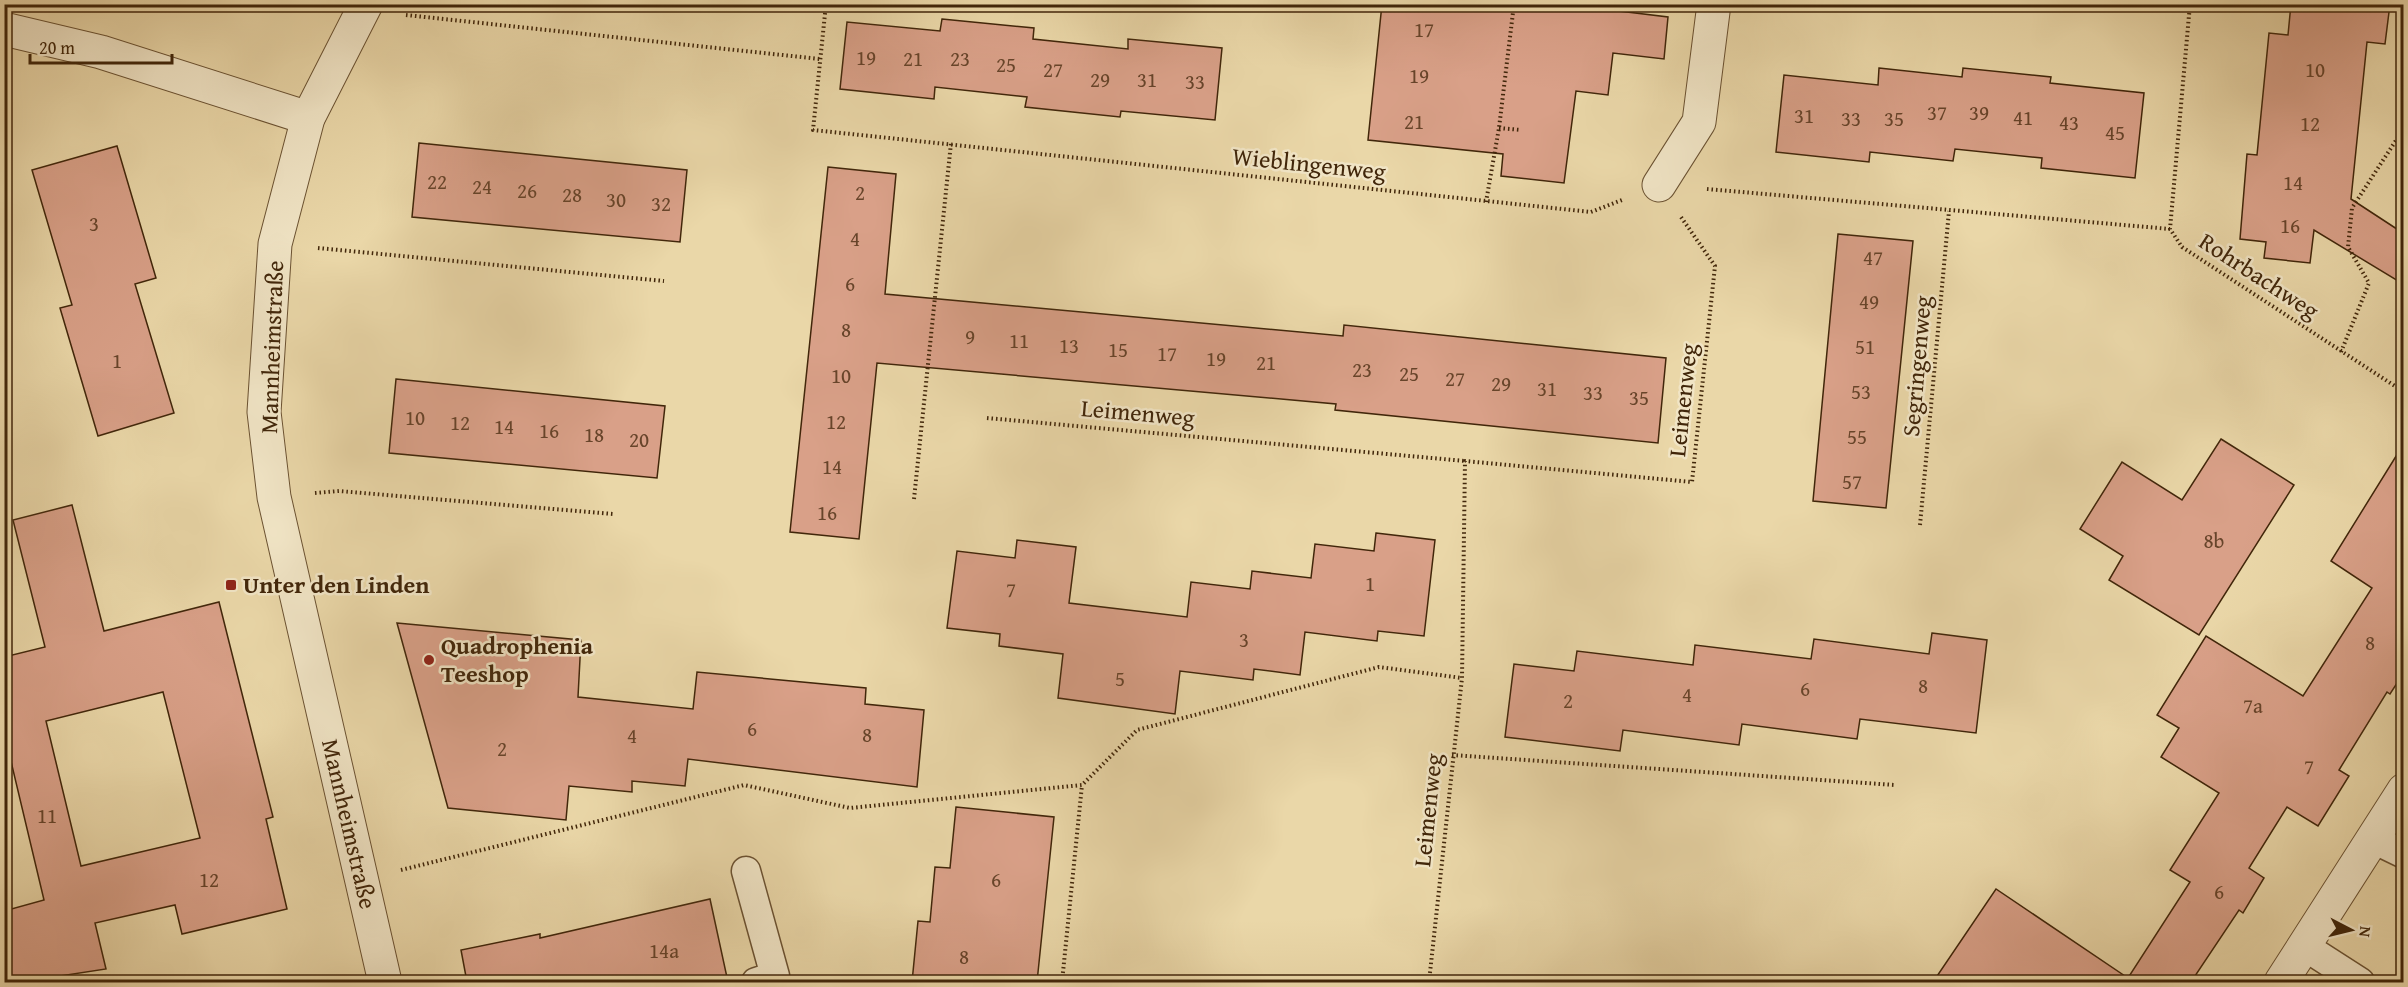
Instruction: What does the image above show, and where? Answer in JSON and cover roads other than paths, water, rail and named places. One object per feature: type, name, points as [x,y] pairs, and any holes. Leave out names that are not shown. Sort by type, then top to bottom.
[{"type":"street","points":[[1659,185],[1699,122],[1714,4]]},
{"type":"street","name":"Mannheimstraße","points":[[364,7],[308,118],[275,244],[264,412],[274,496],[385,982]]},
{"type":"street","points":[[4,29],[101,52],[308,118]]},
{"type":"street","points":[[2281,982],[2403,790]]},
{"type":"lane","points":[[2373,839],[2403,854]]},
{"type":"lane","points":[[746,871],[775,976],[756,982]]},
{"type":"lane","points":[[2304,946],[2360,982]]},
{"type":"place","name":"Unter den Linden","points":[[231,585]]},
{"type":"place","name":"Quadrophenia Teeshop","points":[[429,660]]}]
